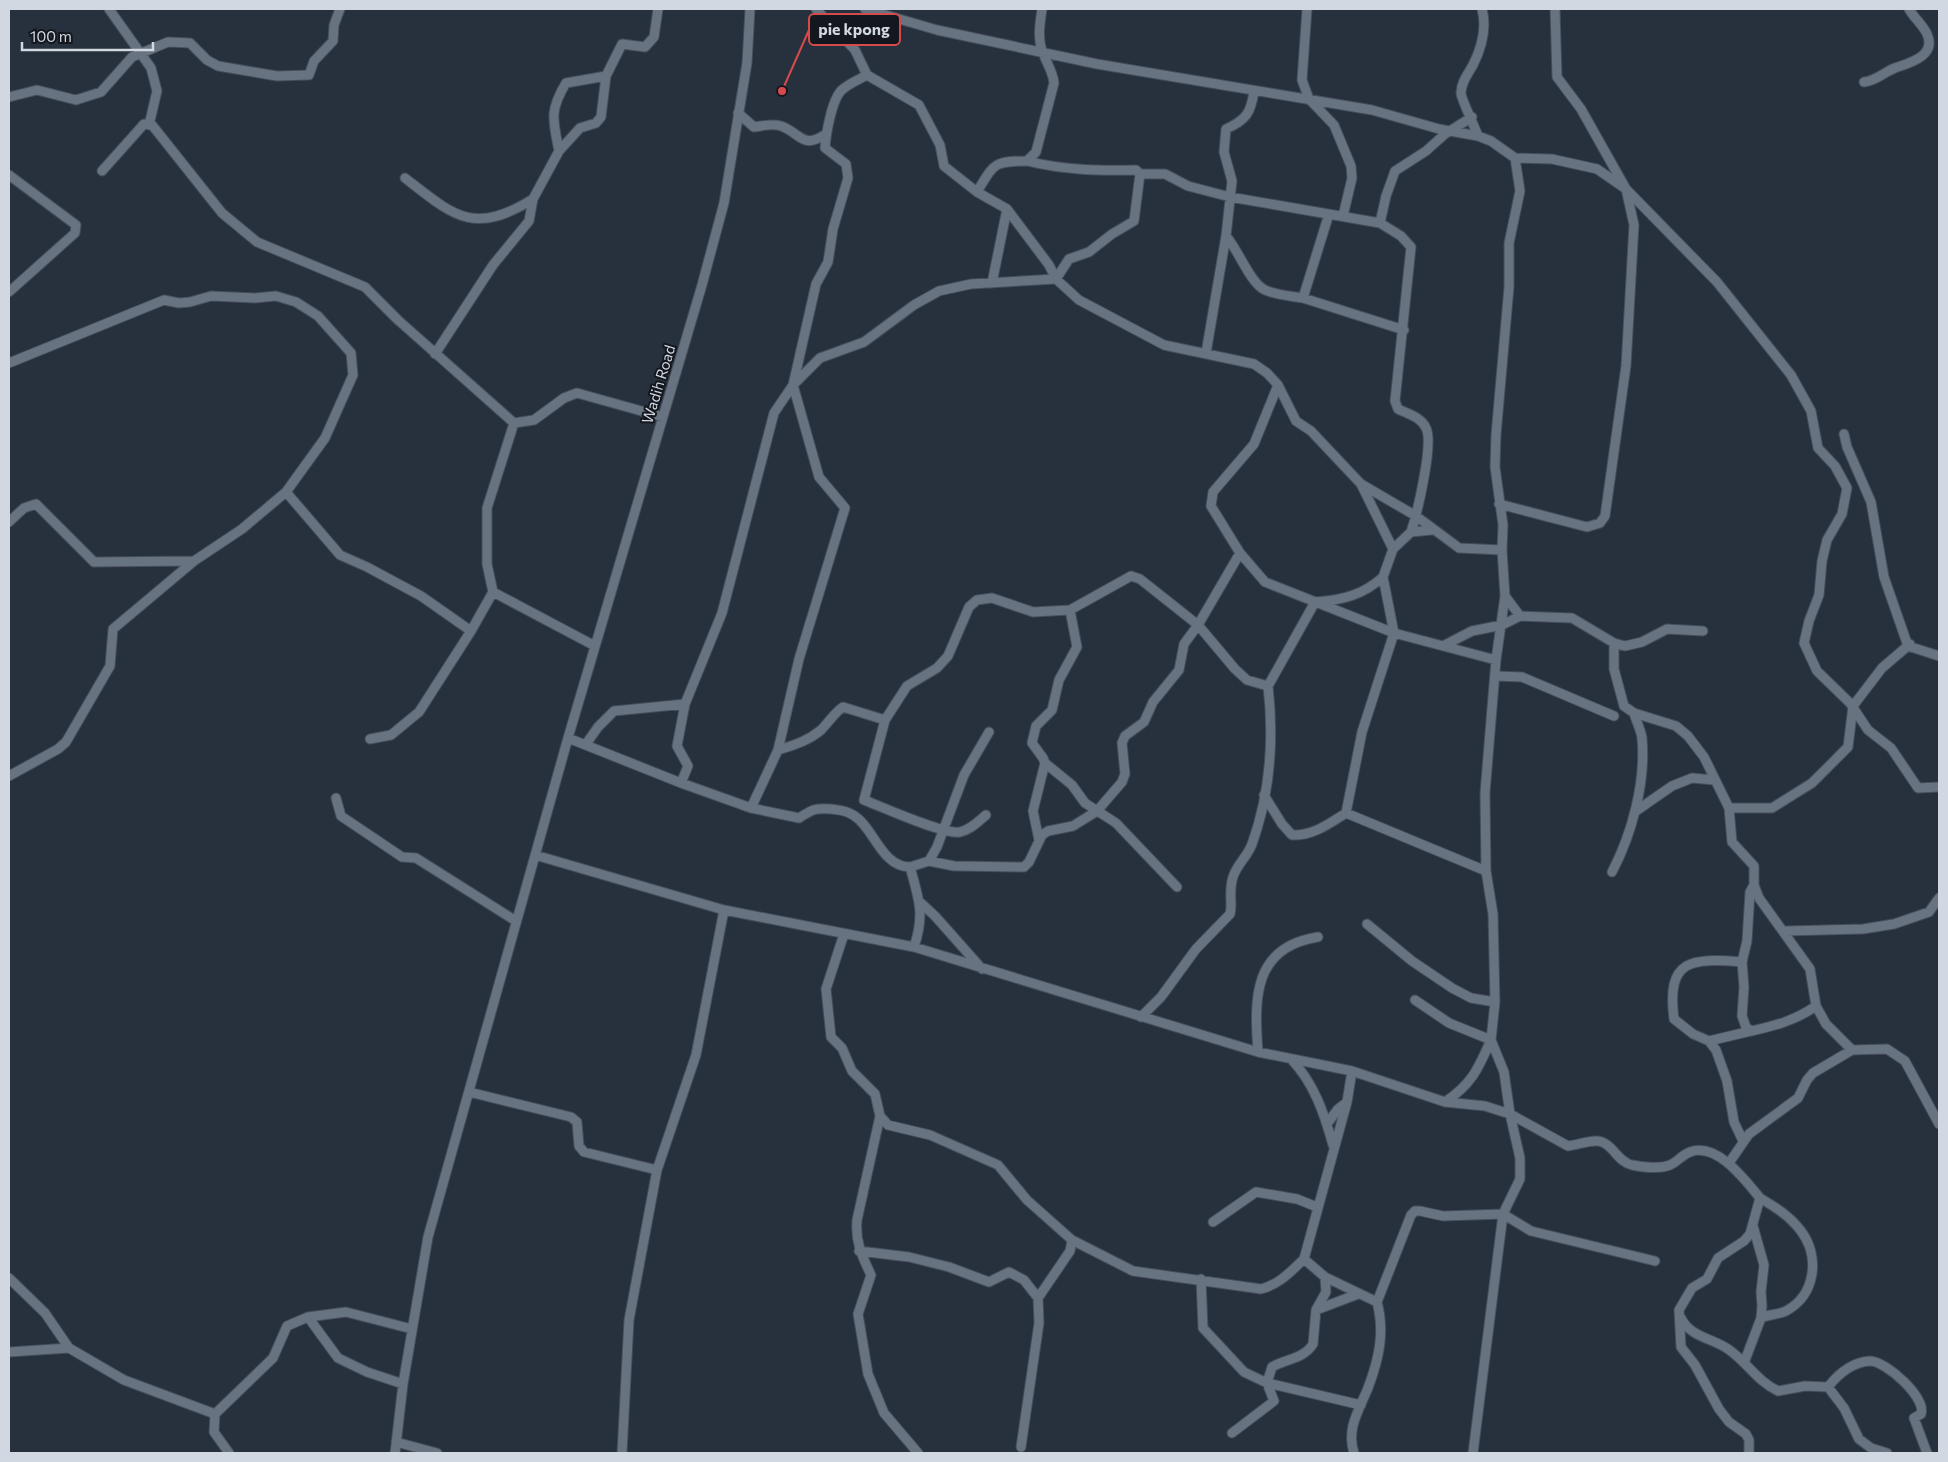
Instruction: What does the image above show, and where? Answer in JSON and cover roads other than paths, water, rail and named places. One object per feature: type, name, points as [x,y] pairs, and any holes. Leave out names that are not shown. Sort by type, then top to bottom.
[{"type":"street","points":[[109,9],[151,68],[157,91],[149,124]]},
{"type":"street","points":[[9,97],[37,90],[76,100],[101,92],[132,57],[168,42],[190,43],[207,60],[218,66],[268,75],[308,75],[314,61],[333,41],[335,20],[340,9]]},
{"type":"street","points":[[435,354],[493,265],[529,221],[532,199],[560,151],[580,128],[596,123],[601,117],[606,76],[622,44],[645,47],[654,37],[658,9]]},
{"type":"street","name":"Wadih Road","points":[[395,1453],[403,1384],[428,1237],[568,738],[702,285],[724,203],[747,63],[750,9]]},
{"type":"street","points":[[816,9],[855,50],[867,75],[919,105],[940,144],[944,166],[977,192],[1007,209],[1049,265],[1056,279],[1079,300],[1164,345],[1254,364],[1268,373],[1278,384],[1296,421],[1311,431],[1361,484],[1416,516],[1432,530],[1459,548],[1502,550]]},
{"type":"street","points":[[865,9],[937,30],[1097,64],[1254,92],[1372,110],[1439,129],[1478,136],[1491,141],[1515,158],[1552,159],[1597,168],[1626,189],[1717,282],[1791,375],[1811,411],[1818,448],[1835,466],[1847,488],[1842,514],[1827,540],[1822,561],[1820,595],[1809,621],[1804,643],[1817,670],[1853,706],[1868,730],[1891,748],[1918,788],[1939,788]]},
{"type":"street","points":[[1027,161],[1036,152],[1054,83],[1053,74],[1042,51],[1039,29],[1042,9]]},
{"type":"street","points":[[1307,9],[1302,80],[1309,99],[1334,125],[1351,166],[1352,178],[1343,216]]},
{"type":"street","points":[[1478,136],[1461,93],[1464,79],[1474,63],[1484,34],[1485,22],[1482,9]]},
{"type":"street","points":[[1499,504],[1587,527],[1600,523],[1605,516],[1626,366],[1634,225],[1626,189],[1581,109],[1557,77],[1555,9]]},
{"type":"street","points":[[1864,82],[1872,81],[1897,67],[1909,65],[1926,52],[1929,44],[1927,33],[1909,9]]},
{"type":"street","points":[[751,808],[778,750],[799,659],[845,508],[818,477],[793,385],[816,284],[828,262],[833,229],[848,178],[846,164],[825,148],[826,134],[836,101],[842,90],[867,75]]},
{"type":"street","points":[[560,151],[553,122],[554,102],[566,83],[606,76]]},
{"type":"street","points":[[1206,353],[1226,236],[1232,181],[1224,152],[1226,129],[1242,122],[1252,106],[1254,92]]},
{"type":"street","points":[[738,113],[754,127],[782,126],[802,140],[815,142],[826,134]]},
{"type":"street","points":[[1380,224],[1387,190],[1395,171],[1426,151],[1445,134],[1472,117]]},
{"type":"street","points":[[102,172],[144,124],[152,125],[222,213],[257,242],[365,286],[398,320],[514,423],[534,420],[564,398],[577,393],[663,416]]},
{"type":"street","points":[[1445,1102],[1463,1090],[1476,1074],[1491,1040],[1495,1002],[1493,914],[1486,871],[1485,793],[1496,660],[1505,596],[1502,550],[1504,525],[1499,504],[1495,467],[1496,435],[1506,340],[1510,243],[1520,191],[1515,158]]},
{"type":"street","points":[[977,192],[993,166],[1007,161],[1027,161],[1074,170],[1136,170],[1140,174],[1165,174],[1188,186],[1230,197],[1380,224],[1401,236],[1411,247],[1404,330],[1395,401],[1398,409],[1418,418],[1426,428],[1430,440],[1416,516],[1411,532],[1393,549],[1384,577],[1394,633],[1362,732],[1346,813],[1324,827],[1302,835],[1292,834],[1282,824],[1264,795]]},
{"type":"street","points":[[1056,279],[1069,259],[1088,252],[1112,234],[1134,221],[1140,174]]},
{"type":"street","points":[[9,175],[76,225],[76,233],[9,292]]},
{"type":"street","points":[[405,178],[450,213],[483,220],[499,217],[532,199]]},
{"type":"street","points":[[992,284],[1007,209]]},
{"type":"street","points":[[1303,298],[1329,214]]},
{"type":"street","points":[[1226,236],[1235,245],[1252,276],[1263,290],[1303,298],[1404,330]]},
{"type":"street","points":[[681,783],[688,766],[677,746],[685,704],[722,613],[774,413],[793,385],[820,358],[864,342],[914,305],[939,291],[965,285],[1056,279]]},
{"type":"street","points":[[9,776],[58,749],[66,742],[110,666],[113,629],[194,561],[242,530],[286,492],[325,438],[353,375],[351,353],[318,316],[296,302],[276,296],[255,298],[210,296],[190,302],[178,303],[164,300],[10,359]]},
{"type":"street","points":[[1278,384],[1254,444],[1213,492],[1212,506],[1240,553],[1266,582],[1394,633],[1496,660]]},
{"type":"street","points":[[370,739],[391,735],[419,712],[493,592],[487,564],[487,508],[514,423]]},
{"type":"street","points":[[1844,434],[1847,447],[1871,502],[1884,577],[1909,645],[1939,656]]},
{"type":"street","points":[[1361,484],[1393,549]]},
{"type":"street","points":[[286,492],[340,555],[421,596],[470,631]]},
{"type":"street","points":[[9,522],[24,508],[36,504],[94,562],[194,561]]},
{"type":"street","points":[[1411,532],[1432,530]]},
{"type":"street","points":[[568,738],[681,783],[751,808],[799,818],[815,808],[843,810],[855,815],[892,861],[901,867],[910,867],[928,861],[962,866],[1024,866],[1029,862],[1039,840],[1048,831],[1073,826],[1097,811],[1122,782],[1124,774],[1122,743],[1125,736],[1144,722],[1153,702],[1179,670],[1184,644],[1198,625],[1240,553]]},
{"type":"street","points":[[855,815],[864,800],[884,720],[907,686],[937,668],[948,656],[969,607],[977,600],[992,598],[1033,612],[1070,610],[1131,576],[1140,579],[1198,625],[1234,669],[1246,680],[1268,686]]},
{"type":"street","points":[[1316,602],[1340,600],[1358,594],[1372,587],[1384,577]]},
{"type":"street","points":[[493,592],[595,646]]},
{"type":"street","points":[[1505,596],[1520,616]]},
{"type":"street","points":[[1141,1017],[1161,997],[1196,949],[1230,914],[1229,890],[1240,861],[1251,846],[1270,770],[1272,719],[1268,686],[1316,602]]},
{"type":"street","points":[[1070,610],[1077,647],[1059,680],[1052,710],[1036,726],[1032,743],[1045,763],[1072,786],[1085,803],[1116,823],[1127,837],[1177,886]]},
{"type":"street","points":[[1443,646],[1472,631],[1502,625],[1520,616],[1572,618],[1614,643],[1625,646],[1642,642],[1667,629],[1703,631]]},
{"type":"street","points":[[1614,643],[1614,670],[1619,694],[1624,706],[1634,713],[1681,729],[1704,757],[1729,808],[1732,842],[1754,866],[1754,885],[1773,919],[1785,932],[1810,969],[1816,1006],[1826,1024],[1852,1050]]},
{"type":"street","points":[[1729,808],[1772,808],[1812,783],[1848,747],[1853,706],[1882,668],[1909,645]]},
{"type":"street","points":[[1495,676],[1522,677],[1614,716]]},
{"type":"street","points":[[586,744],[598,726],[614,711],[670,707],[685,704]]},
{"type":"street","points":[[778,750],[803,743],[822,729],[833,714],[843,707],[884,720]]},
{"type":"street","points":[[1612,872],[1625,847],[1636,811],[1642,738],[1634,713]]},
{"type":"street","points":[[928,861],[944,830],[964,775],[989,732]]},
{"type":"street","points":[[1039,840],[1033,811],[1045,763]]},
{"type":"street","points":[[1636,811],[1672,786],[1692,778],[1714,780]]},
{"type":"street","points":[[336,798],[341,816],[402,857],[416,858],[516,921]]},
{"type":"street","points":[[864,800],[944,830],[959,832],[972,827],[986,815]]},
{"type":"street","points":[[1346,813],[1486,871]]},
{"type":"street","points":[[536,856],[724,910],[914,947],[982,970],[1258,1052],[1352,1071],[1445,1102],[1485,1106],[1510,1114],[1568,1146],[1591,1142],[1606,1144],[1626,1163],[1632,1165],[1670,1165],[1689,1153],[1696,1151],[1712,1155],[1729,1163],[1760,1198],[1780,1210],[1802,1232],[1810,1248],[1813,1264],[1812,1280],[1806,1292],[1797,1303],[1787,1310],[1761,1318]]},
{"type":"street","points":[[910,867],[921,904],[919,932],[914,947]]},
{"type":"street","points":[[1751,1031],[1746,1027],[1742,1016],[1744,987],[1742,962],[1748,941],[1750,892],[1754,885]]},
{"type":"street","points":[[1785,932],[1863,928],[1894,924],[1929,912],[1939,898]]},
{"type":"street","points":[[921,904],[935,916],[982,970]]},
{"type":"street","points":[[622,1453],[629,1320],[657,1170],[696,1055],[724,910]]},
{"type":"street","points":[[1367,924],[1412,961],[1452,988],[1471,998],[1495,1002]]},
{"type":"street","points":[[844,934],[826,989],[831,1038],[842,1048],[852,1071],[875,1094],[880,1116],[855,1236],[859,1251],[871,1275],[858,1314],[868,1374],[884,1413],[918,1453]]},
{"type":"street","points":[[1258,1052],[1257,1004],[1263,971],[1270,960],[1289,945],[1318,937]]},
{"type":"street","points":[[1742,962],[1712,959],[1692,962],[1685,966],[1673,986],[1674,1019],[1693,1034],[1709,1041],[1720,1059],[1734,1122],[1743,1142]]},
{"type":"street","points":[[1415,1000],[1449,1024],[1491,1040],[1504,1072],[1510,1114],[1520,1158],[1520,1178],[1503,1214],[1472,1453]]},
{"type":"street","points":[[1709,1041],[1801,1017],[1816,1006]]},
{"type":"street","points":[[1732,1034],[1742,1016]]},
{"type":"street","points":[[1729,1163],[1743,1142],[1798,1098],[1806,1080],[1813,1073],[1852,1050],[1887,1049],[1905,1061],[1939,1124]]},
{"type":"street","points":[[1290,1059],[1306,1075],[1327,1124],[1333,1145]]},
{"type":"street","points":[[880,1116],[888,1125],[930,1135],[998,1165],[1027,1200],[1072,1240],[1133,1271],[1201,1279],[1260,1289],[1275,1285],[1304,1259],[1333,1145],[1347,1102],[1352,1071]]},
{"type":"street","points":[[470,1092],[571,1117],[577,1122],[579,1146],[584,1152],[657,1170]]},
{"type":"street","points":[[1327,1124],[1347,1102]]},
{"type":"street","points":[[1212,1222],[1256,1192],[1297,1199],[1317,1208]]},
{"type":"street","points":[[1749,1453],[1749,1440],[1746,1434],[1729,1422],[1719,1410],[1695,1365],[1681,1346],[1679,1310],[1692,1288],[1707,1278],[1718,1258],[1744,1241],[1753,1226],[1760,1198]]},
{"type":"street","points":[[1354,1453],[1350,1442],[1351,1429],[1372,1376],[1382,1338],[1382,1320],[1377,1302],[1411,1215],[1415,1211],[1443,1216],[1503,1214],[1531,1231],[1655,1262]]},
{"type":"street","points":[[1744,1363],[1761,1318],[1764,1265],[1753,1226]]},
{"type":"street","points":[[1038,1298],[1070,1251],[1072,1240]]},
{"type":"street","points":[[859,1251],[909,1257],[949,1267],[989,1282],[1008,1272],[1024,1280],[1038,1298],[1039,1323],[1021,1447]]},
{"type":"street","points":[[1304,1259],[1325,1277],[1377,1302]]},
{"type":"street","points":[[1274,1401],[1267,1383],[1272,1367],[1310,1349],[1313,1344],[1316,1310],[1326,1292],[1325,1277]]},
{"type":"street","points":[[9,1278],[45,1313],[68,1348],[124,1380],[215,1414]]},
{"type":"street","points":[[1201,1279],[1203,1328],[1244,1372],[1267,1383],[1361,1405]]},
{"type":"street","points":[[1316,1310],[1358,1294]]},
{"type":"street","points":[[1679,1310],[1685,1327],[1726,1348],[1760,1380],[1778,1391],[1805,1386],[1828,1387],[1847,1367],[1872,1361],[1879,1363],[1908,1386],[1920,1401],[1923,1410],[1921,1414],[1914,1418],[1927,1453]]},
{"type":"street","points":[[229,1453],[214,1432],[215,1414],[273,1358],[287,1326],[308,1317],[346,1312],[412,1329]]},
{"type":"street","points":[[308,1317],[338,1358],[367,1372],[403,1384]]},
{"type":"street","points":[[9,1352],[68,1348]]},
{"type":"street","points":[[1828,1387],[1844,1408],[1860,1439],[1871,1448],[1887,1453]]},
{"type":"street","points":[[1232,1434],[1289,1388]]},
{"type":"street","points":[[396,1442],[437,1453]]},
{"type":"place","name":"pie kpong","points":[[782,91]]}]
